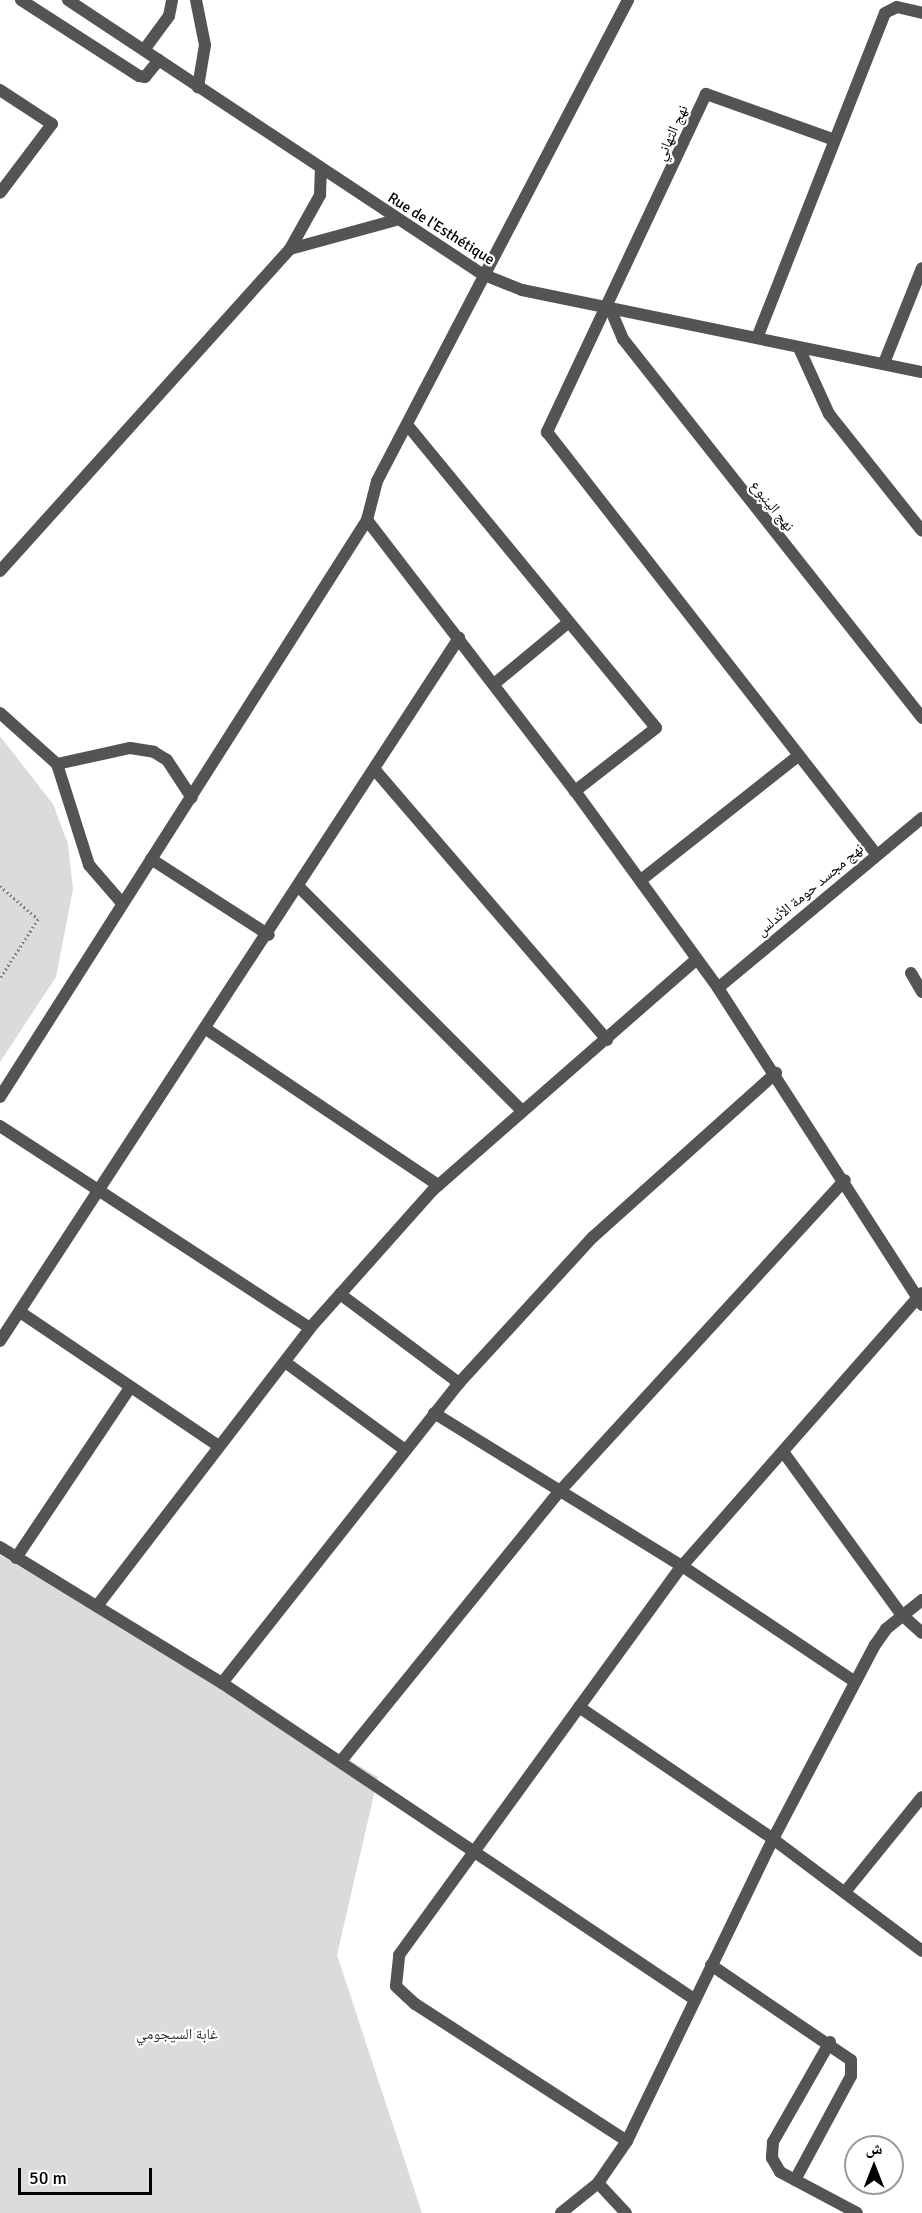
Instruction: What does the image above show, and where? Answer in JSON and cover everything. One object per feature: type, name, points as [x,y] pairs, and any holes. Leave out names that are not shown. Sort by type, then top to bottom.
[{"type":"street","points":[[21,0],[139,76],[145,77],[159,60]]},
{"type":"street","name":"Rue de l'Esthétique","points":[[68,0],[396,220],[482,274],[522,290],[922,372]]},
{"type":"street","points":[[144,50],[168,16],[172,0]]},
{"type":"street","points":[[196,0],[205,45],[198,87]]},
{"type":"street","points":[[0,1097],[121,902],[192,798],[367,520],[377,481],[409,427],[482,274],[628,0]]},
{"type":"street","points":[[757,338],[831,139],[885,13],[897,7],[922,13]]},
{"type":"street","points":[[0,90],[52,124],[1,191]]},
{"type":"street","name":"نهج التهاني","points":[[609,306],[706,94],[831,139]]},
{"type":"street","points":[[0,571],[290,249],[320,195],[321,170]]},
{"type":"street","points":[[290,249],[396,220]]},
{"type":"street","points":[[884,363],[922,268]]},
{"type":"street","points":[[609,306],[547,432],[876,854]]},
{"type":"street","name":"نهج الينبوع","points":[[609,306],[622,339],[922,718]]},
{"type":"street","points":[[799,348],[829,414],[922,531]]},
{"type":"street","points":[[409,427],[656,728],[576,791]]},
{"type":"street","points":[[367,520],[576,791],[718,988],[776,1073],[920,1298],[682,1566],[399,1955],[396,1986],[415,2004],[627,2141]]},
{"type":"street","points":[[494,684],[569,622]]},
{"type":"street","points":[[0,1341],[300,888],[459,638]]},
{"type":"street","points":[[0,713],[57,764],[89,865],[121,902]]},
{"type":"street","points":[[57,764],[130,748],[154,752],[167,760],[192,798]]},
{"type":"street","points":[[641,880],[799,755]]},
{"type":"street","points":[[375,770],[607,1040]]},
{"type":"street","name":"نهج مجسد حومة الأندلس","points":[[718,988],[922,818]]},
{"type":"street","points":[[151,859],[269,935]]},
{"type":"street","points":[[300,888],[522,1112]]},
{"type":"street","points":[[97,1606],[310,1328],[438,1185],[696,960]]},
{"type":"street","points":[[911,973],[922,992]]},
{"type":"street","points":[[206,1029],[438,1185]]},
{"type":"street","points":[[222,1683],[404,1449],[459,1383],[593,1237],[776,1073]]},
{"type":"street","points":[[0,1126],[310,1328]]},
{"type":"street","points":[[341,1761],[559,1492],[845,1180]]},
{"type":"street","points":[[340,1294],[459,1383]]},
{"type":"street","points":[[20,1312],[219,1446]]},
{"type":"street","points":[[285,1362],[404,1449]]},
{"type":"street","points":[[16,1558],[130,1388]]},
{"type":"street","points":[[434,1413],[682,1566],[855,1682]]},
{"type":"street","points":[[784,1453],[901,1614],[922,1633]]},
{"type":"street","points":[[0,1547],[222,1683],[694,1999]]},
{"type":"street","points":[[561,2213],[598,2183],[627,2141],[773,1839],[855,1682],[886,1629],[901,1614],[922,1600]]},
{"type":"street","points":[[579,1707],[773,1839],[922,1951]]},
{"type":"street","points":[[845,1892],[922,1797]]},
{"type":"street","points":[[711,1965],[830,2042],[851,2060],[850,2076],[795,2180]]},
{"type":"street","points":[[830,2042],[771,2151],[780,2172],[857,2213]]},
{"type":"street","points":[[598,2183],[626,2213]]},
{"type":"path","points":[[0,886],[38,919],[0,978]]},
{"type":"green space","points":[[0,736],[53,804],[68,844],[73,889],[56,977],[0,1062]]},
{"type":"green space","name":"غابة السيجومي","points":[[0,1555],[378,1777],[337,1955],[422,2213],[0,2213]]}]
